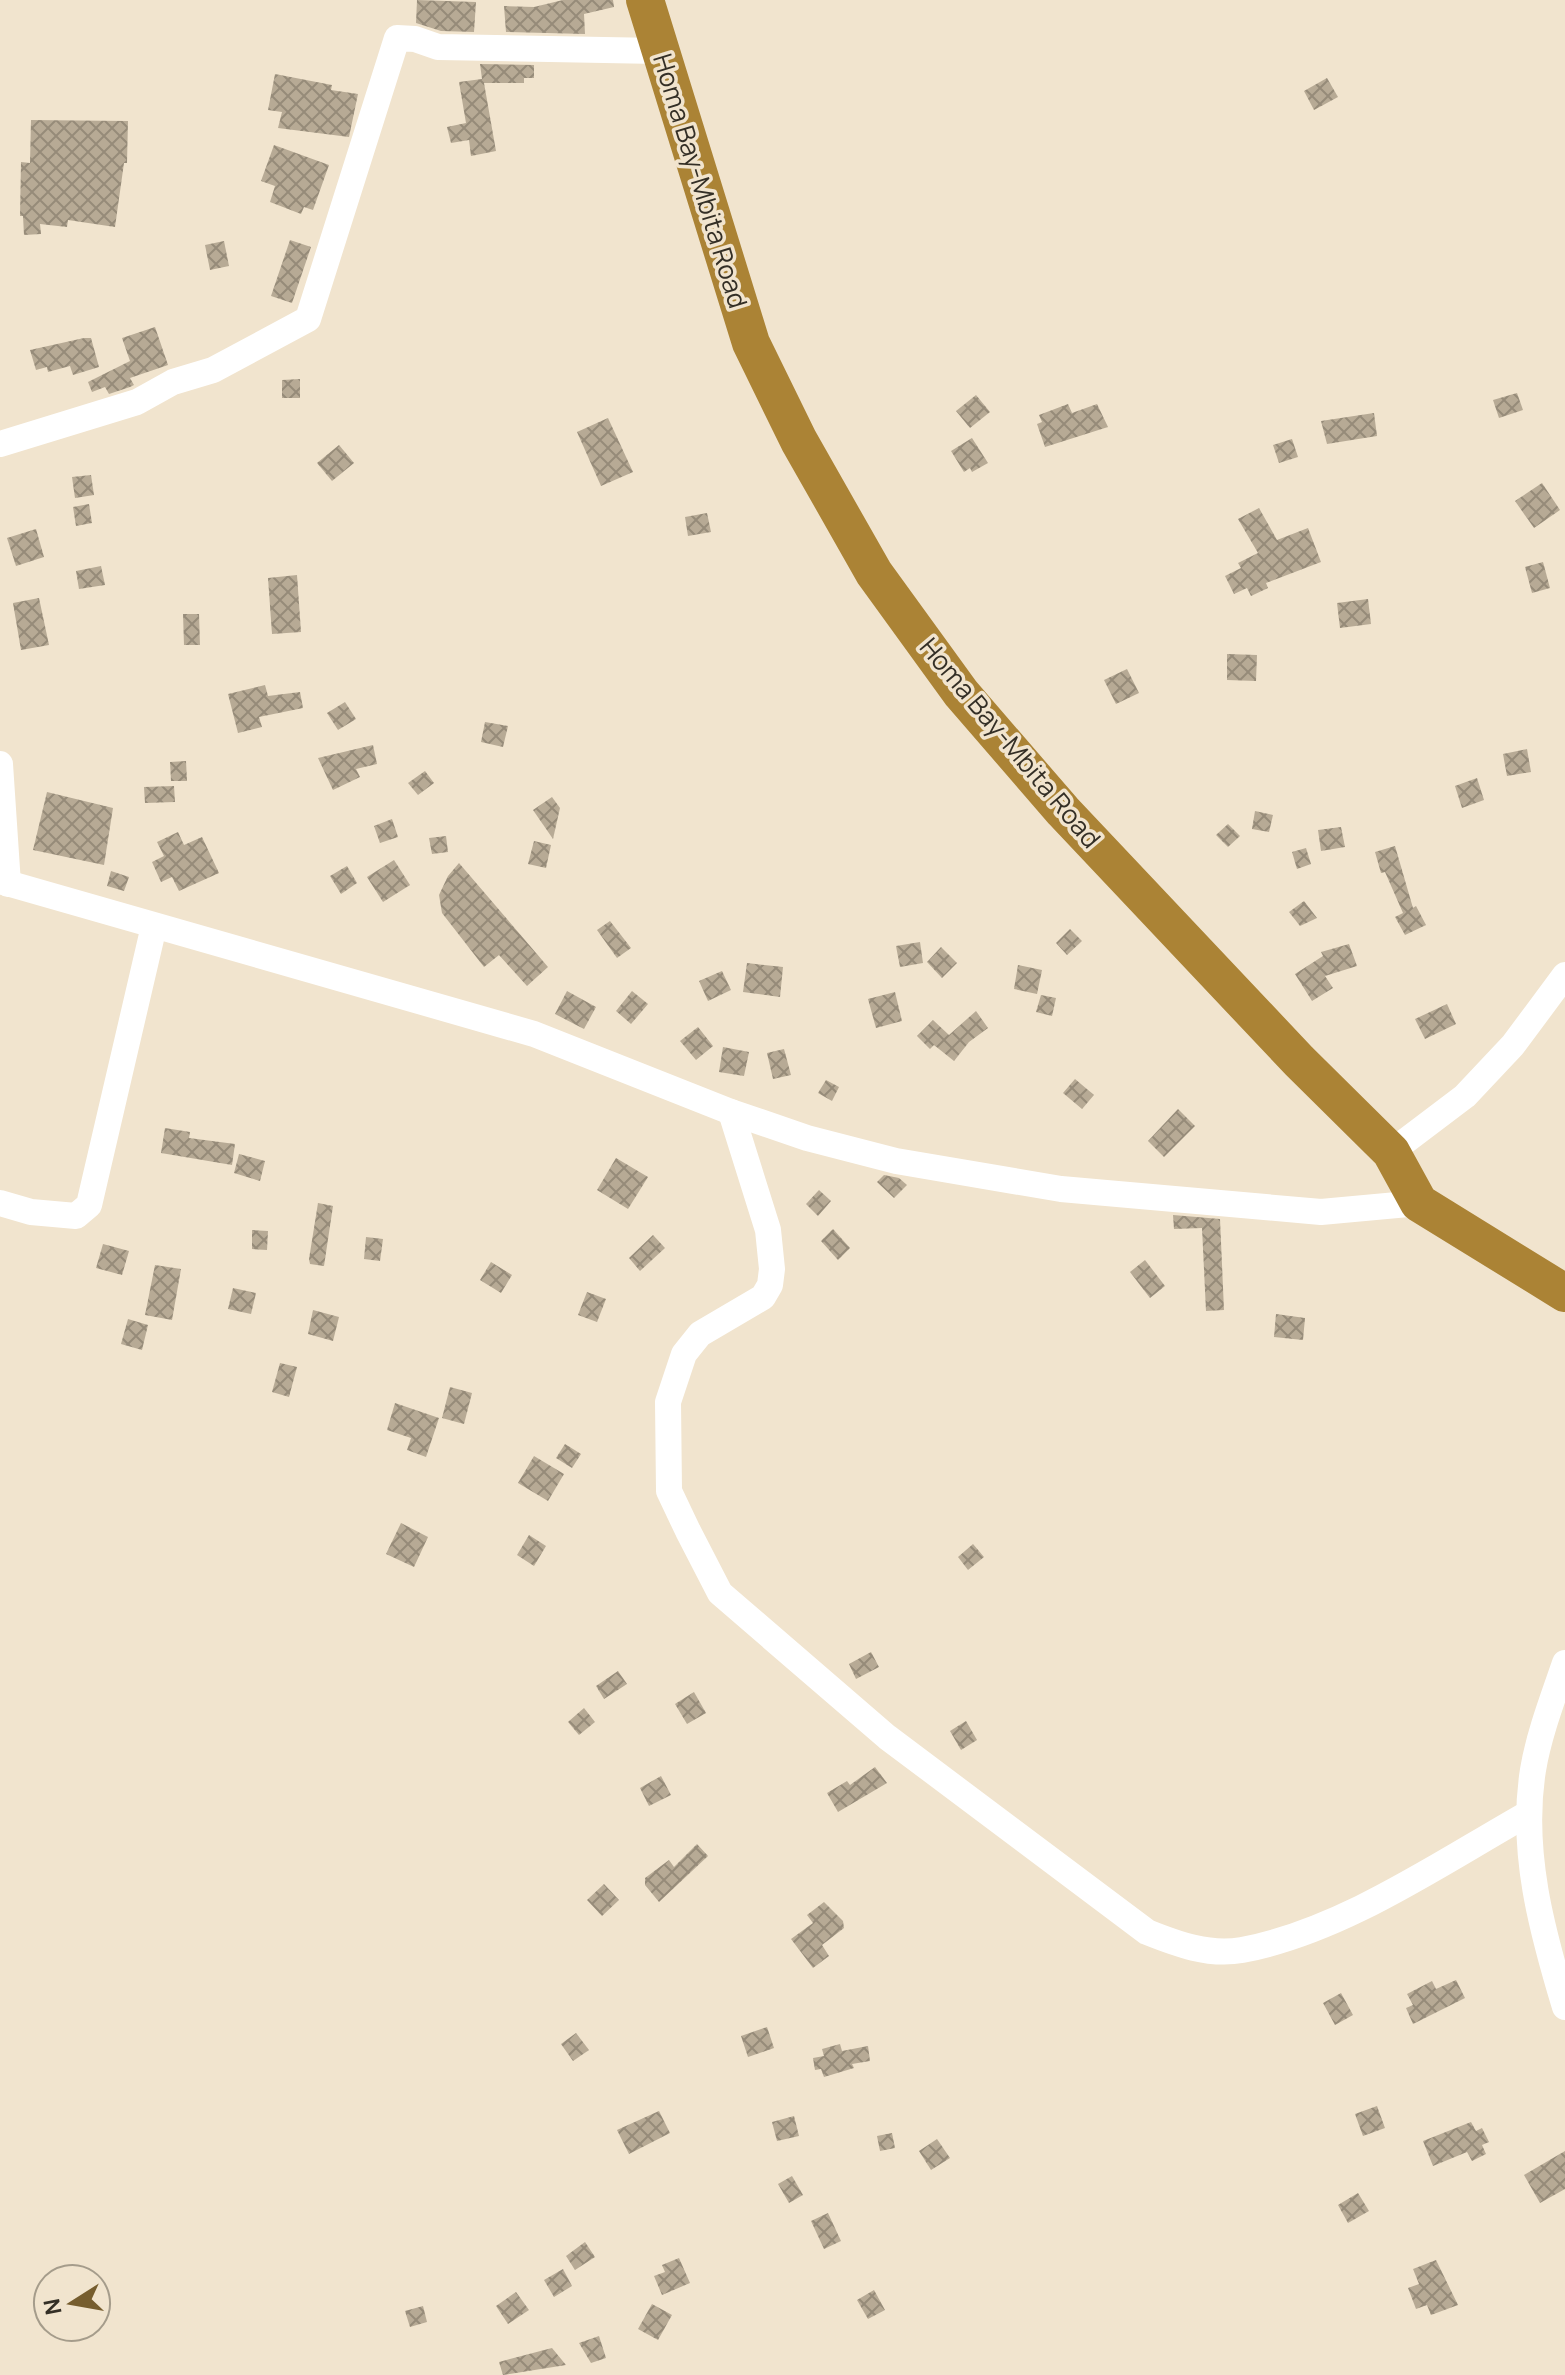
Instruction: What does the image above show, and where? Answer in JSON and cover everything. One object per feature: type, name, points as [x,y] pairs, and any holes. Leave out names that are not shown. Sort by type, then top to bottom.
[{"type":"highway","name":"Homa Bay-Mbita Road","points":[[645,0],[751,343],[799,441],[874,573],[961,693],[1063,811],[1299,1061],[1391,1152],[1419,1203],[1565,1293]]},
{"type":"street","points":[[0,444],[137,402],[173,382],[213,370],[308,319],[397,38],[415,39],[438,47],[659,51]]},
{"type":"street","points":[[0,764],[4,882],[534,1034],[731,1112],[807,1138],[896,1161],[1061,1189],[1321,1212],[1419,1203]]},
{"type":"street","points":[[0,1203],[31,1212],[76,1216],[89,1205],[154,926]]},
{"type":"street","points":[[1391,1152],[1465,1096],[1513,1045],[1565,975]]},
{"type":"street","points":[[731,1112],[768,1230],[770,1285],[763,1297],[700,1334],[684,1354],[668,1402],[669,1491],[720,1593],[887,1737],[1147,1932],[1189,1949],[1240,1951],[1344,1917],[1529,1813]]},
{"type":"street","points":[[1565,1663],[1541,1737],[1529,1813],[1538,1912],[1565,2007]]},
{"type":"building","points":[[417,0],[476,2],[474,32],[441,31],[416,23]]},
{"type":"building","points":[[563,0],[613,0],[614,7],[584,14],[585,34],[506,32],[504,6],[534,7]]},
{"type":"building","points":[[480,64],[534,65],[534,78],[524,78],[524,83],[484,83],[496,151],[471,156],[469,140],[451,143],[447,127],[466,123],[459,82],[482,79]]},
{"type":"building","points":[[275,74],[332,85],[331,90],[358,94],[349,137],[278,128],[282,112],[268,110]]},
{"type":"building","points":[[1327,78],[1338,97],[1314,110],[1304,91]]},
{"type":"building","points":[[31,120],[128,121],[127,163],[124,163],[115,227],[68,220],[67,227],[40,224],[41,234],[24,235],[23,216],[20,216],[21,162],[30,163]]},
{"type":"building","points":[[274,145],[329,165],[313,210],[304,207],[301,214],[270,202],[275,186],[261,181]]},
{"type":"building","points":[[290,240],[311,247],[292,303],[271,296]]},
{"type":"building","points":[[224,241],[229,266],[210,270],[205,245]]},
{"type":"building","points":[[155,327],[168,365],[130,378],[134,385],[130,387],[109,394],[105,387],[92,392],[88,382],[130,361],[122,338]]},
{"type":"building","points":[[91,338],[99,367],[73,375],[70,366],[48,372],[47,367],[36,370],[30,350]]},
{"type":"building","points":[[300,379],[300,398],[282,398],[282,380]]},
{"type":"building","points":[[1517,393],[1523,410],[1499,418],[1493,400]]},
{"type":"building","points":[[976,395],[990,412],[970,428],[956,411]]},
{"type":"building","points":[[1068,404],[1072,413],[1097,404],[1108,427],[1045,447],[1037,424],[1042,422],[1039,415]]},
{"type":"building","points":[[1374,413],[1377,436],[1327,444],[1321,421]]},
{"type":"building","points":[[608,418],[633,472],[601,486],[577,432]]},
{"type":"building","points":[[972,438],[988,463],[972,472],[970,468],[964,472],[951,451]]},
{"type":"building","points":[[1292,439],[1298,457],[1279,463],[1273,445]]},
{"type":"building","points":[[339,445],[354,463],[332,481],[317,463]]},
{"type":"building","points":[[91,475],[94,495],[75,498],[72,477]]},
{"type":"building","points":[[1542,483],[1560,510],[1534,528],[1515,501]]},
{"type":"building","points":[[89,504],[92,523],[76,526],[73,507]]},
{"type":"building","points":[[1259,508],[1277,540],[1308,528],[1321,562],[1266,583],[1268,588],[1251,596],[1247,588],[1234,594],[1225,576],[1241,568],[1238,563],[1258,553],[1238,519]]},
{"type":"building","points":[[707,513],[711,532],[688,536],[685,517]]},
{"type":"building","points":[[36,529],[44,557],[16,566],[7,538]]},
{"type":"building","points":[[1543,562],[1550,588],[1532,593],[1525,567]]},
{"type":"building","points":[[101,566],[105,585],[79,589],[76,571]]},
{"type":"building","points":[[297,575],[301,632],[272,634],[268,578]]},
{"type":"building","points":[[39,598],[49,645],[21,650],[13,603]]},
{"type":"building","points":[[1368,599],[1371,624],[1340,628],[1337,603]]},
{"type":"building","points":[[183,614],[199,614],[200,645],[184,645]]},
{"type":"building","points":[[1227,654],[1257,655],[1256,681],[1227,680]]},
{"type":"building","points":[[1127,669],[1139,693],[1116,704],[1104,680]]},
{"type":"building","points":[[265,685],[268,696],[300,692],[303,708],[259,717],[262,727],[238,733],[228,694]]},
{"type":"building","points":[[345,702],[356,719],[338,730],[327,713]]},
{"type":"building","points":[[485,722],[508,726],[503,747],[481,742]]},
{"type":"building","points":[[373,745],[377,764],[356,769],[360,777],[333,790],[318,758]]},
{"type":"building","points":[[1527,749],[1531,772],[1507,776],[1503,754]]},
{"type":"building","points":[[186,761],[187,781],[171,781],[170,762]]},
{"type":"building","points":[[425,771],[434,783],[418,795],[408,783]]},
{"type":"building","points":[[1477,778],[1484,800],[1462,808],[1455,786]]},
{"type":"building","points":[[174,786],[175,802],[145,803],[144,787]]},
{"type":"building","points":[[47,792],[113,808],[104,865],[33,850]]},
{"type":"building","points":[[552,797],[560,808],[553,839],[533,810]]},
{"type":"building","points":[[1255,811],[1273,815],[1269,832],[1252,829]]},
{"type":"building","points":[[392,819],[398,837],[380,843],[374,826]]},
{"type":"building","points":[[1228,824],[1240,836],[1228,847],[1216,835]]},
{"type":"building","points":[[1341,827],[1345,847],[1321,851],[1318,830]]},
{"type":"building","points":[[178,832],[184,845],[202,837],[219,873],[179,891],[172,877],[161,882],[152,862],[164,856],[157,842]]},
{"type":"building","points":[[446,836],[448,852],[432,854],[429,838]]},
{"type":"building","points":[[534,841],[551,845],[546,868],[528,864]]},
{"type":"building","points":[[1395,846],[1413,908],[1416,906],[1426,925],[1405,935],[1395,917],[1403,913],[1385,872],[1381,873],[1375,852]]},
{"type":"building","points":[[1306,848],[1311,864],[1297,869],[1292,852]]},
{"type":"building","points":[[394,860],[410,885],[383,902],[367,877]]},
{"type":"building","points":[[459,863],[548,967],[527,986],[499,955],[484,967],[442,913],[439,895],[448,876]]},
{"type":"building","points":[[347,866],[357,883],[341,894],[330,876]]},
{"type":"building","points":[[111,871],[129,877],[124,891],[107,886]]},
{"type":"building","points":[[1304,901],[1317,918],[1300,926],[1289,912]]},
{"type":"building","points":[[610,921],[631,948],[617,958],[597,930]]},
{"type":"building","points":[[1070,929],[1082,941],[1067,955],[1056,943]]},
{"type":"building","points":[[920,942],[923,963],[900,967],[896,946]]},
{"type":"building","points":[[1349,944],[1357,966],[1325,976],[1333,988],[1312,1001],[1295,974],[1323,956],[1321,952]]},
{"type":"building","points":[[941,947],[957,963],[942,978],[927,962]]},
{"type":"building","points":[[747,963],[783,967],[780,997],[743,992]]},
{"type":"building","points":[[1018,965],[1042,970],[1037,994],[1014,989]]},
{"type":"building","points":[[722,971],[731,990],[708,1001],[699,981]]},
{"type":"building","points":[[567,991],[596,1007],[584,1029],[555,1014]]},
{"type":"building","points":[[632,991],[648,1004],[631,1024],[616,1011]]},
{"type":"building","points":[[895,992],[902,1021],[876,1028],[868,999]]},
{"type":"building","points":[[1041,995],[1056,998],[1052,1016],[1036,1012]]},
{"type":"building","points":[[1447,1004],[1456,1024],[1425,1039],[1415,1019]]},
{"type":"building","points":[[976,1011],[988,1028],[969,1042],[954,1061],[934,1045],[930,1049],[917,1036],[933,1020],[949,1035]]},
{"type":"building","points":[[698,1027],[713,1046],[696,1060],[680,1041]]},
{"type":"building","points":[[723,1047],[749,1052],[744,1076],[719,1072]]},
{"type":"building","points":[[784,1049],[791,1075],[773,1079],[767,1053]]},
{"type":"building","points":[[1075,1079],[1094,1095],[1082,1109],[1063,1093]]},
{"type":"building","points":[[826,1080],[839,1087],[832,1101],[818,1093]]},
{"type":"building","points":[[1178,1109],[1195,1126],[1164,1157],[1148,1141]]},
{"type":"building","points":[[165,1128],[190,1132],[189,1138],[235,1144],[232,1165],[161,1153]]},
{"type":"building","points":[[239,1154],[265,1161],[260,1181],[234,1173]]},
{"type":"building","points":[[616,1158],[648,1177],[628,1209],[597,1190]]},
{"type":"building","points":[[884,1175],[899,1178],[907,1185],[894,1198],[877,1182]]},
{"type":"building","points":[[819,1190],[831,1201],[818,1216],[806,1204]]},
{"type":"building","points":[[318,1203],[333,1206],[324,1266],[310,1264],[309,1259]]},
{"type":"building","points":[[1173,1215],[1220,1219],[1224,1310],[1206,1311],[1202,1228],[1174,1229]]},
{"type":"building","points":[[833,1229],[850,1248],[838,1260],[821,1241]]},
{"type":"building","points":[[252,1230],[268,1231],[267,1250],[252,1249]]},
{"type":"building","points":[[653,1235],[665,1248],[640,1271],[629,1258]]},
{"type":"building","points":[[366,1237],[383,1239],[380,1261],[364,1259]]},
{"type":"building","points":[[103,1244],[129,1251],[122,1275],[96,1268]]},
{"type":"building","points":[[1145,1260],[1165,1286],[1150,1298],[1130,1272]]},
{"type":"building","points":[[491,1262],[512,1275],[501,1293],[480,1280]]},
{"type":"building","points":[[155,1265],[181,1269],[172,1320],[145,1315]]},
{"type":"building","points":[[233,1288],[256,1293],[251,1314],[228,1309]]},
{"type":"building","points":[[587,1292],[606,1299],[597,1322],[578,1315]]},
{"type":"building","points":[[313,1310],[339,1317],[333,1341],[308,1334]]},
{"type":"building","points":[[1276,1314],[1305,1318],[1303,1340],[1274,1337]]},
{"type":"building","points":[[128,1319],[148,1325],[142,1350],[121,1344]]},
{"type":"building","points":[[280,1363],[297,1367],[289,1397],[272,1392]]},
{"type":"building","points":[[450,1387],[472,1393],[464,1424],[442,1418]]},
{"type":"building","points":[[395,1403],[439,1418],[426,1457],[407,1450],[411,1438],[387,1430]]},
{"type":"building","points":[[565,1444],[581,1454],[572,1468],[556,1458]]},
{"type":"building","points":[[534,1456],[564,1474],[548,1501],[518,1483]]},
{"type":"building","points":[[401,1523],[428,1537],[414,1567],[386,1554]]},
{"type":"building","points":[[529,1535],[546,1546],[534,1566],[517,1555]]},
{"type":"building","points":[[973,1544],[984,1557],[968,1570],[958,1557]]},
{"type":"building","points":[[871,1652],[879,1667],[856,1679],[849,1664]]},
{"type":"building","points":[[618,1671],[627,1684],[604,1699],[596,1686]]},
{"type":"building","points":[[694,1692],[706,1713],[687,1724],[675,1704]]},
{"type":"building","points":[[584,1708],[595,1722],[579,1735],[568,1722]]},
{"type":"building","points":[[966,1721],[977,1740],[961,1750],[950,1731]]},
{"type":"building","points":[[875,1767],[887,1783],[838,1812],[827,1793],[847,1781],[850,1785]]},
{"type":"building","points":[[661,1776],[671,1795],[649,1806],[640,1788]]},
{"type":"building","points":[[697,1844],[708,1856],[659,1902],[645,1885],[645,1878],[669,1860],[674,1867]]},
{"type":"building","points":[[604,1884],[619,1900],[602,1916],[587,1900]]},
{"type":"building","points":[[824,1902],[843,1921],[844,1928],[822,1945],[829,1956],[813,1968],[791,1939],[813,1923],[807,1915]]},
{"type":"building","points":[[1456,1980],[1465,1998],[1413,2024],[1406,2008],[1413,2005],[1407,1994],[1432,1981],[1436,1989]]},
{"type":"building","points":[[1341,1993],[1353,2015],[1335,2025],[1323,2003]]},
{"type":"building","points":[[767,2027],[774,2048],[748,2057],[741,2036]]},
{"type":"building","points":[[576,2033],[589,2050],[573,2061],[561,2044]]},
{"type":"building","points":[[840,2044],[842,2051],[868,2046],[870,2061],[852,2064],[854,2068],[824,2077],[821,2069],[815,2070],[813,2058],[824,2056],[822,2049]]},
{"type":"building","points":[[1377,2106],[1385,2128],[1363,2136],[1355,2114]]},
{"type":"building","points":[[659,2111],[670,2133],[629,2154],[617,2130]]},
{"type":"building","points":[[794,2116],[799,2136],[777,2141],[772,2122]]},
{"type":"building","points":[[1471,2122],[1476,2131],[1482,2128],[1489,2142],[1482,2145],[1486,2154],[1472,2161],[1467,2152],[1433,2166],[1423,2141]]},
{"type":"building","points":[[892,2133],[895,2148],[880,2151],[877,2136]]},
{"type":"building","points":[[937,2139],[950,2158],[931,2170],[919,2151]]},
{"type":"building","points":[[1565,2151],[1565,2189],[1540,2203],[1524,2175]]},
{"type":"building","points":[[792,2176],[803,2195],[789,2203],[778,2184]]},
{"type":"building","points":[[1358,2193],[1369,2211],[1348,2223],[1338,2205]]},
{"type":"building","points":[[828,2213],[841,2241],[824,2249],[811,2221]]},
{"type":"building","points":[[585,2242],[595,2257],[575,2270],[566,2256]]},
{"type":"building","points":[[679,2258],[690,2283],[662,2295],[654,2276],[665,2272],[662,2265]]},
{"type":"building","points":[[1436,2260],[1458,2305],[1431,2315],[1427,2305],[1416,2309],[1408,2288],[1419,2284],[1413,2269]]},
{"type":"building","points":[[563,2269],[572,2286],[554,2297],[544,2280]]},
{"type":"building","points":[[874,2290],[885,2310],[868,2319],[857,2300]]},
{"type":"building","points":[[516,2292],[529,2310],[508,2324],[496,2306]]},
{"type":"building","points":[[652,2304],[672,2315],[658,2340],[638,2329]]},
{"type":"building","points":[[423,2306],[427,2322],[410,2327],[405,2311]]},
{"type":"building","points":[[599,2336],[606,2358],[591,2363],[579,2343]]},
{"type":"building","points":[[552,2348],[566,2365],[503,2375],[499,2362]]}]
